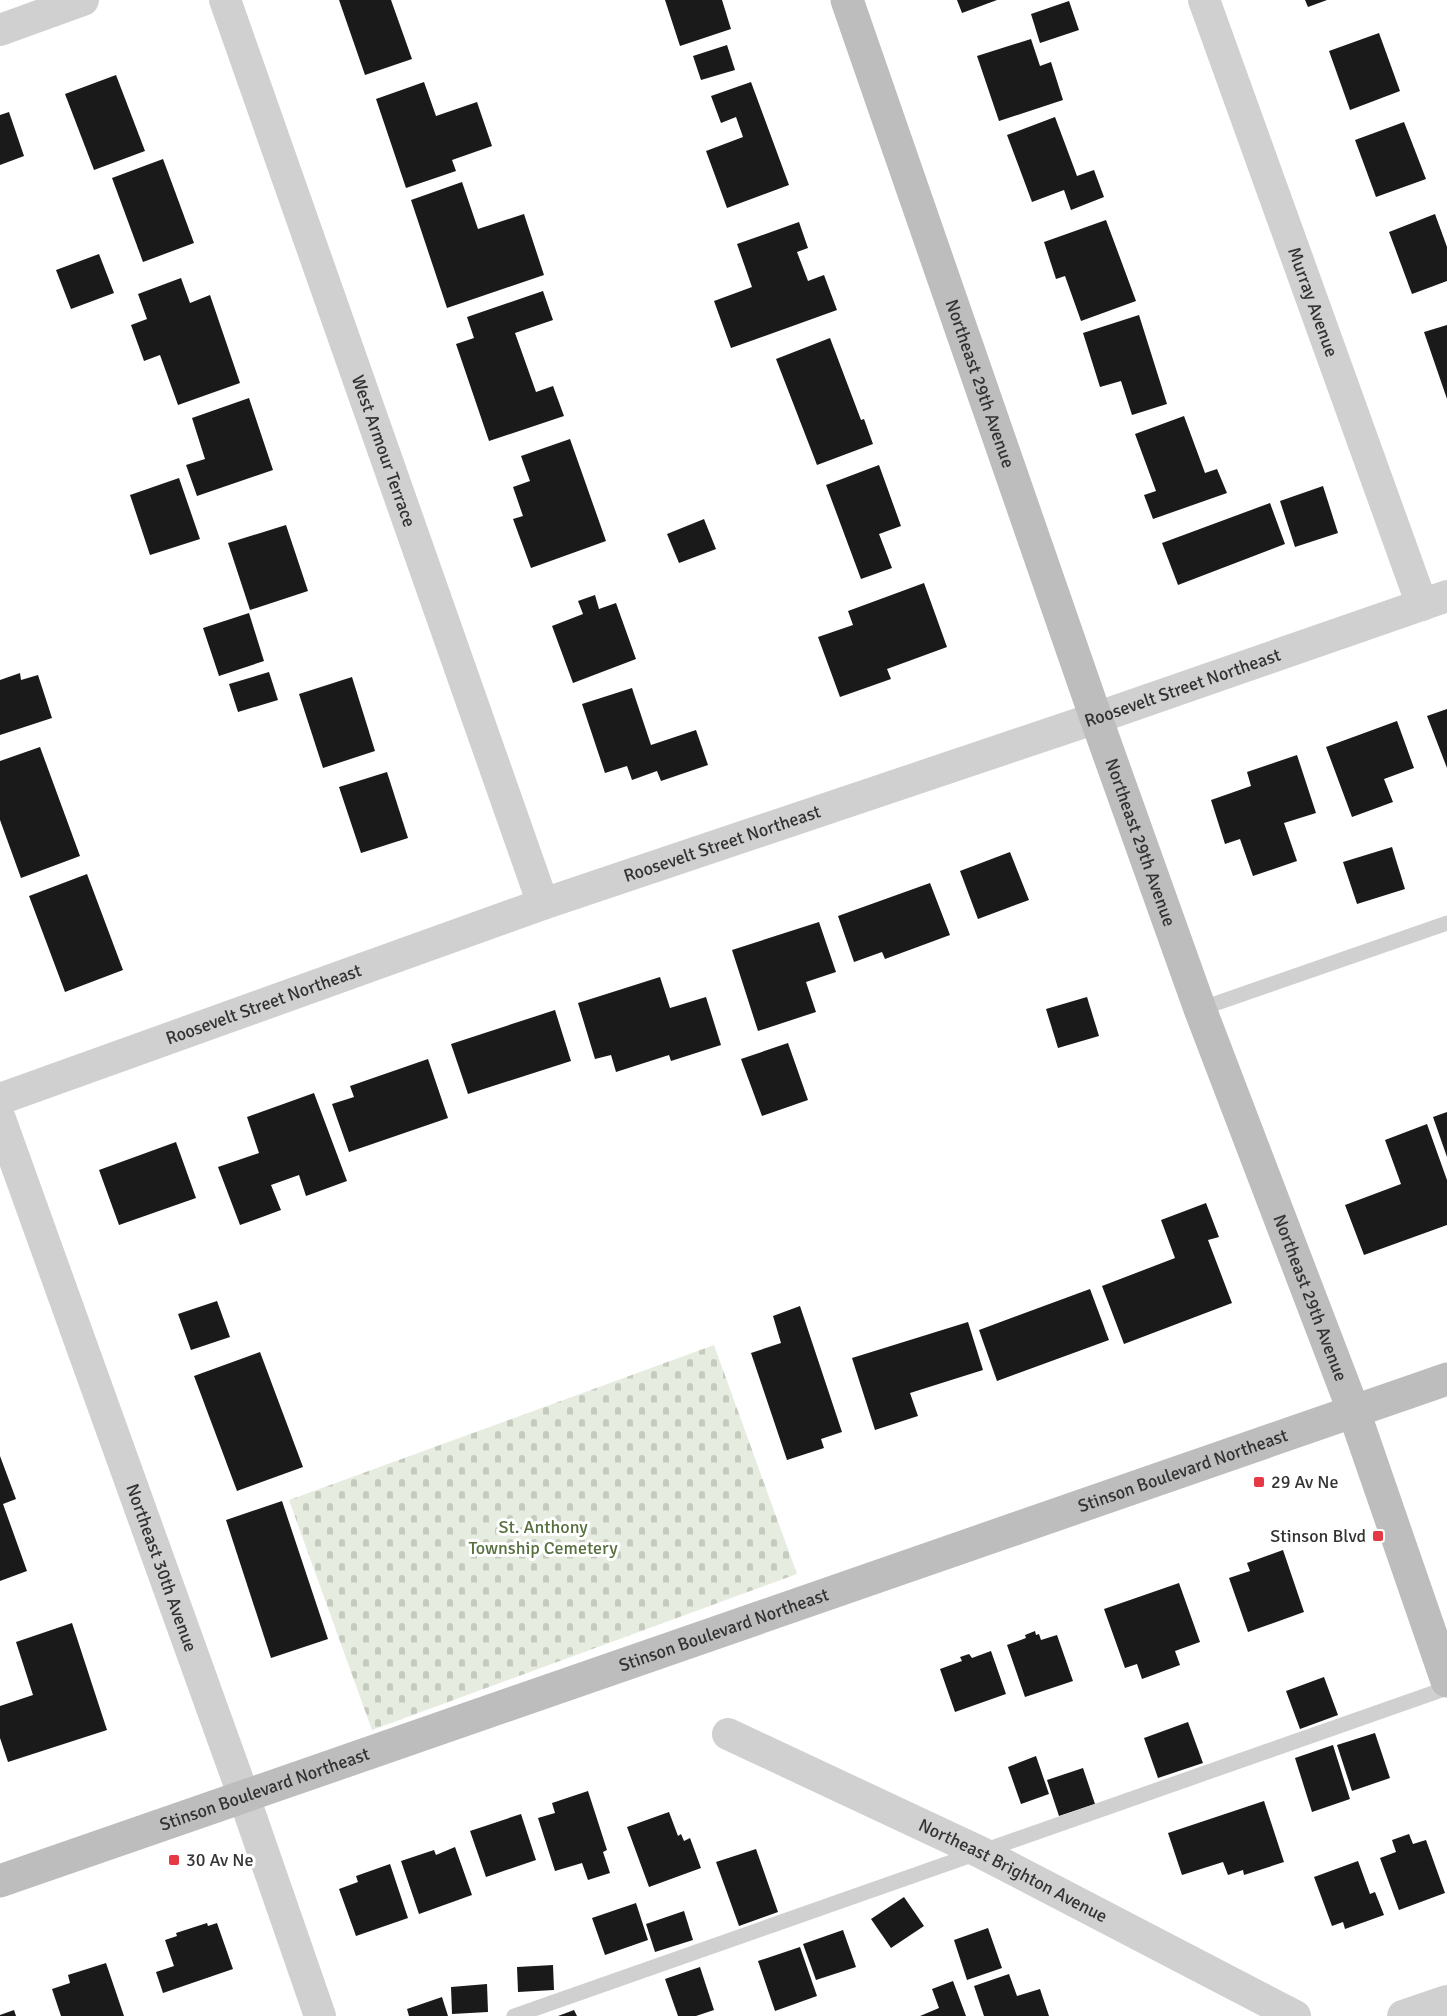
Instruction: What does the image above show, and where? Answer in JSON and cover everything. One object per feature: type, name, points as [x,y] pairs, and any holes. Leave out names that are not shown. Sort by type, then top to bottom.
[{"type":"street","points":[[0,30],[83,0]]},
{"type":"street","name":"West Armour Terrace","points":[[225,0],[543,904]]},
{"type":"street","name":"Northeast 29th Avenue","points":[[847,0],[1096,718],[1200,1009],[1354,1412],[1447,1681]]},
{"type":"street","name":"Murray Avenue","points":[[1204,0],[1434,601]]},
{"type":"street","name":"Roosevelt Street Northeast","points":[[0,1099],[543,904],[1096,718],[1434,601]]},
{"type":"street","name":"Northeast 30th Avenue","points":[[0,1119],[244,1797],[320,2016]]},
{"type":"street","name":"Stinson Boulevard Northeast","points":[[0,1881],[1447,1379]]},
{"type":"street","name":"Northeast Brighton Avenue","points":[[728,1734],[980,1852],[1295,2016]]},
{"type":"street","points":[[1404,2016],[1447,2001]]},
{"type":"lane","points":[[1200,1009],[1447,923]]},
{"type":"lane","points":[[514,2016],[1447,1688]]},
{"type":"green space","name":"St. Anthony Township Cemetery","points":[[714,1345],[797,1574],[372,1730],[289,1500]]},
{"type":"building","points":[[339,0],[391,0],[412,59],[365,75]]},
{"type":"building","points":[[665,0],[722,0],[731,29],[680,46]]},
{"type":"building","points":[[957,0],[997,0],[962,13]]},
{"type":"building","points":[[1305,0],[1327,0],[1308,7]]},
{"type":"building","points":[[1069,1],[1079,30],[1040,43],[1031,14]]},
{"type":"building","points":[[1379,33],[1400,91],[1350,110],[1329,51]]},
{"type":"building","points":[[1031,39],[1040,66],[1051,62],[1063,100],[999,121],[977,56]]},
{"type":"building","points":[[727,45],[735,70],[701,80],[693,56]]},
{"type":"building","points":[[116,75],[145,151],[94,170],[65,94]]},
{"type":"building","points":[[424,82],[436,116],[477,102],[492,146],[452,160],[456,171],[406,188],[376,99]]},
{"type":"building","points":[[751,82],[789,185],[727,208],[706,151],[743,137],[736,117],[721,123],[711,96]]},
{"type":"building","points":[[9,112],[24,156],[0,165],[0,115]]},
{"type":"building","points":[[1055,117],[1077,176],[1094,170],[1104,197],[1071,210],[1064,190],[1032,202],[1007,135]]},
{"type":"building","points":[[1404,122],[1426,179],[1376,197],[1355,140]]},
{"type":"building","points":[[163,159],[194,243],[143,262],[112,178]]},
{"type":"building","points":[[462,182],[478,229],[524,214],[544,275],[447,308],[411,200]]},
{"type":"building","points":[[1435,214],[1447,247],[1447,281],[1412,294],[1389,232]]},
{"type":"building","points":[[1106,220],[1136,301],[1081,321],[1065,276],[1056,279],[1044,242]]},
{"type":"building","points":[[799,222],[808,248],[797,252],[808,281],[824,275],[837,310],[731,348],[714,301],[752,287],[737,244]]},
{"type":"building","points":[[99,254],[114,293],[71,309],[56,270]]},
{"type":"building","points":[[181,278],[190,303],[210,295],[240,383],[178,405],[160,355],[144,361],[131,325],[147,319],[138,294]]},
{"type":"building","points":[[543,291],[553,320],[515,333],[536,392],[553,386],[564,416],[489,441],[456,344],[474,338],[467,317]]},
{"type":"building","points":[[1139,315],[1167,404],[1132,415],[1121,381],[1100,387],[1083,333]]},
{"type":"building","points":[[1447,325],[1447,399],[1424,332]]},
{"type":"building","points":[[830,338],[861,420],[864,419],[873,444],[817,465],[776,359]]},
{"type":"building","points":[[249,398],[273,470],[197,496],[186,465],[205,459],[192,418]]},
{"type":"building","points":[[1184,416],[1205,473],[1217,469],[1227,493],[1153,519],[1144,495],[1156,491],[1135,434]]},
{"type":"building","points":[[570,439],[606,541],[531,568],[513,519],[523,516],[513,487],[530,481],[521,456]]},
{"type":"building","points":[[879,465],[901,526],[879,534],[892,568],[861,579],[826,485]]},
{"type":"building","points":[[179,478],[200,539],[150,555],[130,495]]},
{"type":"building","points":[[1323,486],[1338,533],[1295,547],[1280,501]]},
{"type":"building","points":[[1270,503],[1285,544],[1178,585],[1162,543]]},
{"type":"building","points":[[704,519],[716,549],[679,563],[667,534]]},
{"type":"building","points":[[286,525],[308,591],[250,610],[228,543]]},
{"type":"building","points":[[924,583],[947,647],[887,669],[891,679],[840,697],[818,637],[853,625],[848,611]]},
{"type":"building","points":[[595,595],[599,609],[616,603],[636,659],[573,683],[552,626],[583,614],[578,601]]},
{"type":"building","points":[[249,613],[264,661],[219,676],[203,628]]},
{"type":"building","points":[[269,672],[278,700],[238,712],[229,684]]},
{"type":"building","points":[[20,673],[21,680],[38,675],[52,718],[0,735],[0,680]]},
{"type":"building","points":[[352,677],[375,751],[323,768],[299,694]]},
{"type":"building","points":[[632,688],[651,745],[696,730],[708,765],[661,781],[657,771],[632,780],[627,766],[605,773],[582,704]]},
{"type":"building","points":[[1447,709],[1447,768],[1427,716]]},
{"type":"building","points":[[1397,721],[1414,768],[1384,779],[1393,802],[1352,817],[1326,747]]},
{"type":"building","points":[[40,747],[80,856],[21,878],[0,820],[0,761]]},
{"type":"building","points":[[1297,755],[1316,813],[1284,823],[1297,861],[1253,876],[1240,839],[1225,844],[1211,800],[1251,786],[1247,772]]},
{"type":"building","points":[[387,772],[408,838],[361,853],[339,787]]},
{"type":"building","points":[[1392,847],[1405,889],[1357,904],[1343,862]]},
{"type":"building","points":[[1010,852],[1029,900],[978,919],[960,871]]},
{"type":"building","points":[[87,874],[123,970],[65,992],[29,896]]},
{"type":"building","points":[[930,883],[950,935],[885,959],[882,952],[854,962],[838,916]]},
{"type":"building","points":[[819,922],[836,972],[806,982],[816,1012],[758,1031],[732,950]]},
{"type":"building","points":[[660,977],[670,1008],[706,997],[721,1045],[671,1061],[669,1055],[616,1072],[611,1055],[595,1059],[578,1003]]},
{"type":"building","points":[[1087,997],[1099,1036],[1058,1048],[1046,1009]]},
{"type":"building","points":[[555,1010],[571,1061],[468,1094],[451,1044]]},
{"type":"building","points":[[788,1043],[808,1100],[762,1116],[741,1059]]},
{"type":"building","points":[[428,1059],[448,1118],[349,1152],[332,1104],[354,1097],[350,1086]]},
{"type":"building","points":[[314,1093],[347,1181],[306,1196],[299,1175],[271,1185],[281,1210],[240,1225],[218,1167],[259,1153],[247,1117]]},
{"type":"building","points":[[1447,1112],[1447,1157],[1433,1117]]},
{"type":"building","points":[[1427,1124],[1447,1180],[1447,1225],[1364,1255],[1345,1205],[1401,1184],[1385,1140]]},
{"type":"building","points":[[176,1142],[196,1198],[119,1225],[99,1170]]},
{"type":"building","points":[[1206,1203],[1219,1237],[1208,1240],[1232,1303],[1124,1344],[1102,1286],[1175,1258],[1161,1220]]},
{"type":"building","points":[[1090,1289],[1109,1340],[997,1381],[979,1330]]},
{"type":"building","points":[[217,1301],[230,1337],[191,1350],[178,1314]]},
{"type":"building","points":[[800,1306],[842,1432],[821,1439],[824,1448],[787,1460],[751,1353],[781,1343],[773,1316]]},
{"type":"building","points":[[968,1322],[983,1370],[910,1393],[918,1416],[875,1430],[852,1358]]},
{"type":"building","points":[[260,1352],[303,1467],[237,1491],[194,1376]]},
{"type":"building","points":[[0,1456],[16,1499],[3,1504],[27,1571],[0,1581]]},
{"type":"building","points":[[282,1501],[328,1639],[271,1658],[226,1520]]},
{"type":"building","points":[[1283,1550],[1304,1612],[1248,1632],[1229,1578],[1250,1571],[1247,1563]]},
{"type":"building","points":[[1179,1583],[1200,1642],[1175,1651],[1180,1665],[1142,1679],[1137,1664],[1125,1668],[1104,1609]]},
{"type":"building","points":[[72,1623],[107,1730],[8,1762],[0,1738],[0,1706],[33,1695],[16,1642]]},
{"type":"building","points":[[1035,1631],[1041,1640],[1057,1635],[1073,1681],[1025,1697],[1007,1645],[1026,1638],[1025,1635]]},
{"type":"building","points":[[991,1651],[1006,1694],[955,1712],[940,1669],[962,1661],[960,1657],[969,1654],[972,1658]]},
{"type":"building","points":[[1324,1677],[1338,1715],[1300,1729],[1286,1691]]},
{"type":"building","points":[[1188,1722],[1203,1763],[1158,1778],[1144,1738]]},
{"type":"building","points":[[1375,1733],[1390,1778],[1352,1791],[1337,1745]]},
{"type":"building","points":[[1333,1745],[1350,1799],[1312,1812],[1295,1758]]},
{"type":"building","points":[[1036,1756],[1049,1794],[1021,1804],[1008,1767]]},
{"type":"building","points":[[1083,1768],[1095,1804],[1059,1816],[1047,1780]]},
{"type":"building","points":[[588,1791],[607,1850],[603,1852],[610,1873],[588,1880],[582,1863],[555,1871],[538,1818],[555,1813],[552,1803]]},
{"type":"building","points":[[1264,1801],[1284,1862],[1244,1875],[1243,1870],[1228,1875],[1223,1862],[1182,1875],[1168,1833]]},
{"type":"building","points":[[669,1812],[678,1836],[681,1834],[684,1841],[690,1838],[701,1868],[649,1887],[627,1827]]},
{"type":"building","points":[[521,1814],[536,1860],[486,1877],[470,1831]]},
{"type":"building","points":[[1409,1834],[1413,1844],[1426,1840],[1445,1893],[1399,1910],[1380,1858],[1396,1852],[1392,1840]]},
{"type":"building","points":[[455,1847],[472,1895],[419,1914],[401,1861],[434,1850],[436,1855]]},
{"type":"building","points":[[756,1849],[778,1912],[739,1926],[716,1862]]},
{"type":"building","points":[[1358,1861],[1370,1894],[1375,1892],[1384,1915],[1345,1929],[1343,1922],[1332,1926],[1314,1877]]},
{"type":"building","points":[[390,1864],[408,1918],[356,1936],[339,1889],[358,1882],[356,1876]]},
{"type":"building","points":[[904,1897],[924,1926],[891,1948],[871,1919]]},
{"type":"building","points":[[636,1903],[648,1940],[605,1955],[592,1918]]},
{"type":"building","points":[[684,1911],[693,1940],[655,1952],[646,1924]]},
{"type":"building","points":[[207,1923],[208,1926],[217,1923],[233,1969],[163,1993],[156,1972],[174,1966],[165,1940],[177,1936],[176,1933]]},
{"type":"building","points":[[988,1928],[1002,1968],[967,1980],[954,1940]]},
{"type":"building","points":[[843,1930],[856,1967],[816,1980],[803,1944]]},
{"type":"building","points":[[800,1947],[817,1996],[775,2011],[758,1961]]},
{"type":"building","points":[[106,1963],[124,2016],[61,2016],[52,1989],[70,1983],[68,1975]]},
{"type":"building","points":[[553,1965],[554,1990],[518,1992],[517,1967]]},
{"type":"building","points":[[700,1967],[714,2010],[696,2016],[678,2016],[665,1979]]},
{"type":"building","points":[[1009,1974],[1017,1996],[1040,1989],[1049,2016],[984,2016],[974,1986]]},
{"type":"building","points":[[953,1981],[966,2016],[920,2016],[939,2008],[932,1989]]},
{"type":"building","points":[[487,1984],[488,2012],[452,2014],[451,1987]]},
{"type":"building","points":[[442,1997],[448,2016],[409,2016],[407,2009]]},
{"type":"building","points":[[14,2010],[16,2016],[0,2016],[0,2015]]},
{"type":"building","points":[[574,2010],[577,2016],[558,2016]]},
{"type":"place","name":"29 Av Ne","points":[[1259,1482]]},
{"type":"place","name":"Stinson Blvd","points":[[1378,1536]]},
{"type":"place","name":"30 Av Ne","points":[[174,1860]]}]
